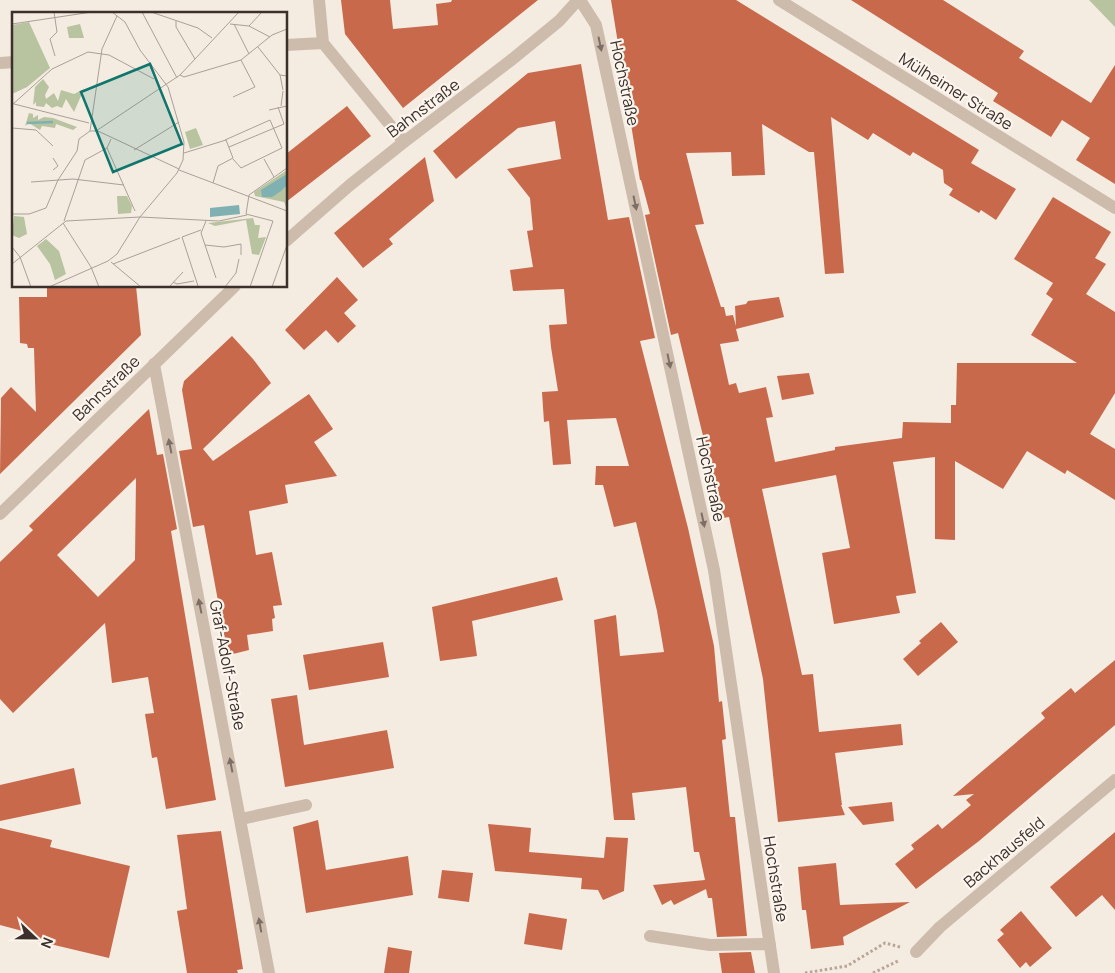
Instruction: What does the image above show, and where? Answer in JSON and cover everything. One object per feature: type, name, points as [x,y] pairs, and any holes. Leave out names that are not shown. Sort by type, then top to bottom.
[{"type":"street","points":[[319,0],[323,43],[404,142]]},
{"type":"street","name":"Bahnstraße","points":[[288,239],[404,142],[517,56],[559,21],[579,0]]},
{"type":"street","name":"Hochstraße","points":[[579,0],[596,25],[714,570],[774,973]]},
{"type":"street","name":"Mülheimer Straße","points":[[779,0],[1115,208]]},
{"type":"street","points":[[288,45],[323,43]]},
{"type":"street","name":"Bahnstraße","points":[[0,514],[234,288]]},
{"type":"street","name":"Graf-Adolf-Straße","points":[[154,364],[269,973]]},
{"type":"street","name":"Backhausfeld","points":[[916,952],[940,928],[1115,780]]},
{"type":"street","points":[[241,820],[306,805]]},
{"type":"street","points":[[650,936],[710,945],[770,944]]},
{"type":"path","points":[[806,973],[847,966],[885,944],[916,952]]},
{"type":"path","points":[[873,973],[916,952]]},
{"type":"green space","points":[[1089,0],[1115,0],[1115,27]]},
{"type":"building","points":[[341,0],[390,0],[393,29],[438,25],[436,4],[451,2],[452,0],[538,0],[403,108],[345,34]]},
{"type":"building","points":[[611,0],[736,0],[979,150],[971,163],[1016,189],[996,220],[981,210],[979,213],[949,195],[953,189],[944,183],[943,170],[913,152],[910,156],[873,133],[868,140],[831,117],[844,273],[825,274],[814,152],[809,152],[762,124],[765,175],[732,176],[731,152],[686,153],[704,224],[695,225],[721,307],[724,307],[726,316],[733,315],[736,326],[735,306],[746,304],[748,301],[779,297],[784,317],[736,329],[739,341],[720,344],[729,385],[736,383],[739,393],[766,387],[773,417],[766,418],[775,462],[835,450],[835,447],[902,438],[903,422],[951,423],[951,405],[956,405],[957,363],[1077,363],[1031,335],[1053,299],[1046,294],[1053,283],[1014,259],[1053,197],[1111,232],[1095,258],[1106,264],[1086,294],[1115,312],[1115,393],[1090,434],[1115,449],[1115,500],[1067,470],[1065,474],[1027,451],[1003,489],[955,461],[955,540],[935,539],[935,457],[893,462],[916,593],[896,596],[900,613],[834,624],[822,553],[850,548],[836,475],[762,489],[802,675],[813,674],[819,732],[901,724],[903,745],[835,753],[841,805],[845,815],[778,822],[763,679],[729,517],[723,518],[678,333],[671,335],[645,215],[650,214],[640,180]]},
{"type":"building","points":[[851,0],[943,0],[1024,51],[1019,58],[1091,103],[1115,65],[1115,184],[1076,160],[1090,138],[1062,120],[1051,137],[993,101],[998,93]]},
{"type":"building","points":[[581,64],[608,220],[629,217],[655,338],[640,341],[688,528],[714,646],[719,702],[722,701],[726,739],[722,740],[730,817],[735,817],[747,936],[717,937],[712,898],[708,898],[706,889],[674,905],[671,900],[662,905],[653,885],[705,880],[699,852],[694,852],[686,787],[632,793],[635,820],[614,820],[594,620],[616,615],[620,656],[664,652],[657,611],[636,522],[614,527],[603,485],[595,485],[596,466],[629,466],[616,418],[567,420],[571,464],[553,465],[549,421],[544,422],[542,392],[558,391],[549,325],[567,324],[564,289],[513,291],[510,270],[533,267],[527,231],[533,230],[530,198],[507,169],[561,159],[555,121],[518,128],[456,179],[433,151],[528,73]]},
{"type":"building","points":[[347,106],[371,136],[288,200],[288,152]]},
{"type":"building","points":[[425,157],[434,201],[389,239],[393,244],[363,268],[334,233]]},
{"type":"building","points":[[337,277],[358,300],[344,313],[356,326],[338,343],[326,330],[304,350],[285,330]]},
{"type":"building","points":[[47,288],[136,288],[141,335],[0,474],[1,398],[11,387],[36,412],[34,348],[28,348],[27,344],[20,343],[19,297],[47,297]]},
{"type":"building","points":[[232,336],[271,383],[203,449],[213,461],[309,394],[333,429],[314,442],[337,476],[285,485],[288,503],[249,511],[256,555],[272,552],[282,605],[273,606],[275,618],[272,619],[273,631],[247,635],[249,650],[229,655],[204,525],[193,527],[179,451],[192,449],[182,390],[184,381]]},
{"type":"building","points":[[809,373],[814,394],[782,400],[777,376]]},
{"type":"building","points":[[149,409],[157,455],[163,454],[177,529],[171,531],[216,800],[166,809],[157,757],[152,758],[145,714],[154,713],[148,677],[112,683],[105,623],[13,713],[0,699],[0,562],[33,530],[29,526]],"holes":[[[136,478],[135,560],[98,597],[57,555]]]},
{"type":"building","points":[[557,577],[563,600],[472,621],[477,656],[440,661],[432,607]]},
{"type":"building","points":[[941,622],[958,642],[918,676],[903,659],[921,643],[919,641]]},
{"type":"building","points":[[383,642],[389,677],[309,690],[303,655]]},
{"type":"building","points":[[1115,660],[1115,725],[979,841],[916,889],[895,864],[914,849],[911,845],[938,824],[942,829],[971,805],[966,800],[974,794],[953,796],[1045,718],[1041,713],[1071,688],[1075,693]]},
{"type":"building","points":[[297,695],[304,745],[387,730],[394,768],[285,787],[271,699]]},
{"type":"building","points":[[74,768],[81,804],[0,821],[0,785]]},
{"type":"building","points":[[892,802],[894,821],[863,825],[848,807]]},
{"type":"building","points":[[318,820],[326,870],[408,856],[413,895],[306,913],[293,827]]},
{"type":"building","points":[[488,824],[531,828],[529,852],[604,858],[606,837],[628,838],[624,891],[603,900],[598,890],[581,889],[582,878],[495,871]]},
{"type":"building","points":[[0,828],[52,840],[50,847],[130,866],[109,958],[29,939],[30,933],[0,925]]},
{"type":"building","points":[[221,831],[243,969],[237,970],[238,973],[187,973],[177,911],[187,909],[177,835]]},
{"type":"building","points":[[1115,832],[1115,910],[1102,895],[1076,917],[1050,887]]},
{"type":"building","points":[[836,863],[840,905],[910,902],[843,937],[844,945],[811,949],[806,910],[802,910],[798,867]]},
{"type":"building","points":[[442,870],[473,873],[469,902],[438,898]]},
{"type":"building","points":[[1021,911],[1052,948],[1030,967],[1026,962],[1020,968],[997,940],[1004,934],[1000,930]]},
{"type":"building","points":[[529,913],[567,919],[562,950],[524,944]]},
{"type":"building","points":[[388,947],[412,951],[409,973],[384,973]]},
{"type":"building","points":[[751,952],[755,973],[722,973],[719,953]]}]
